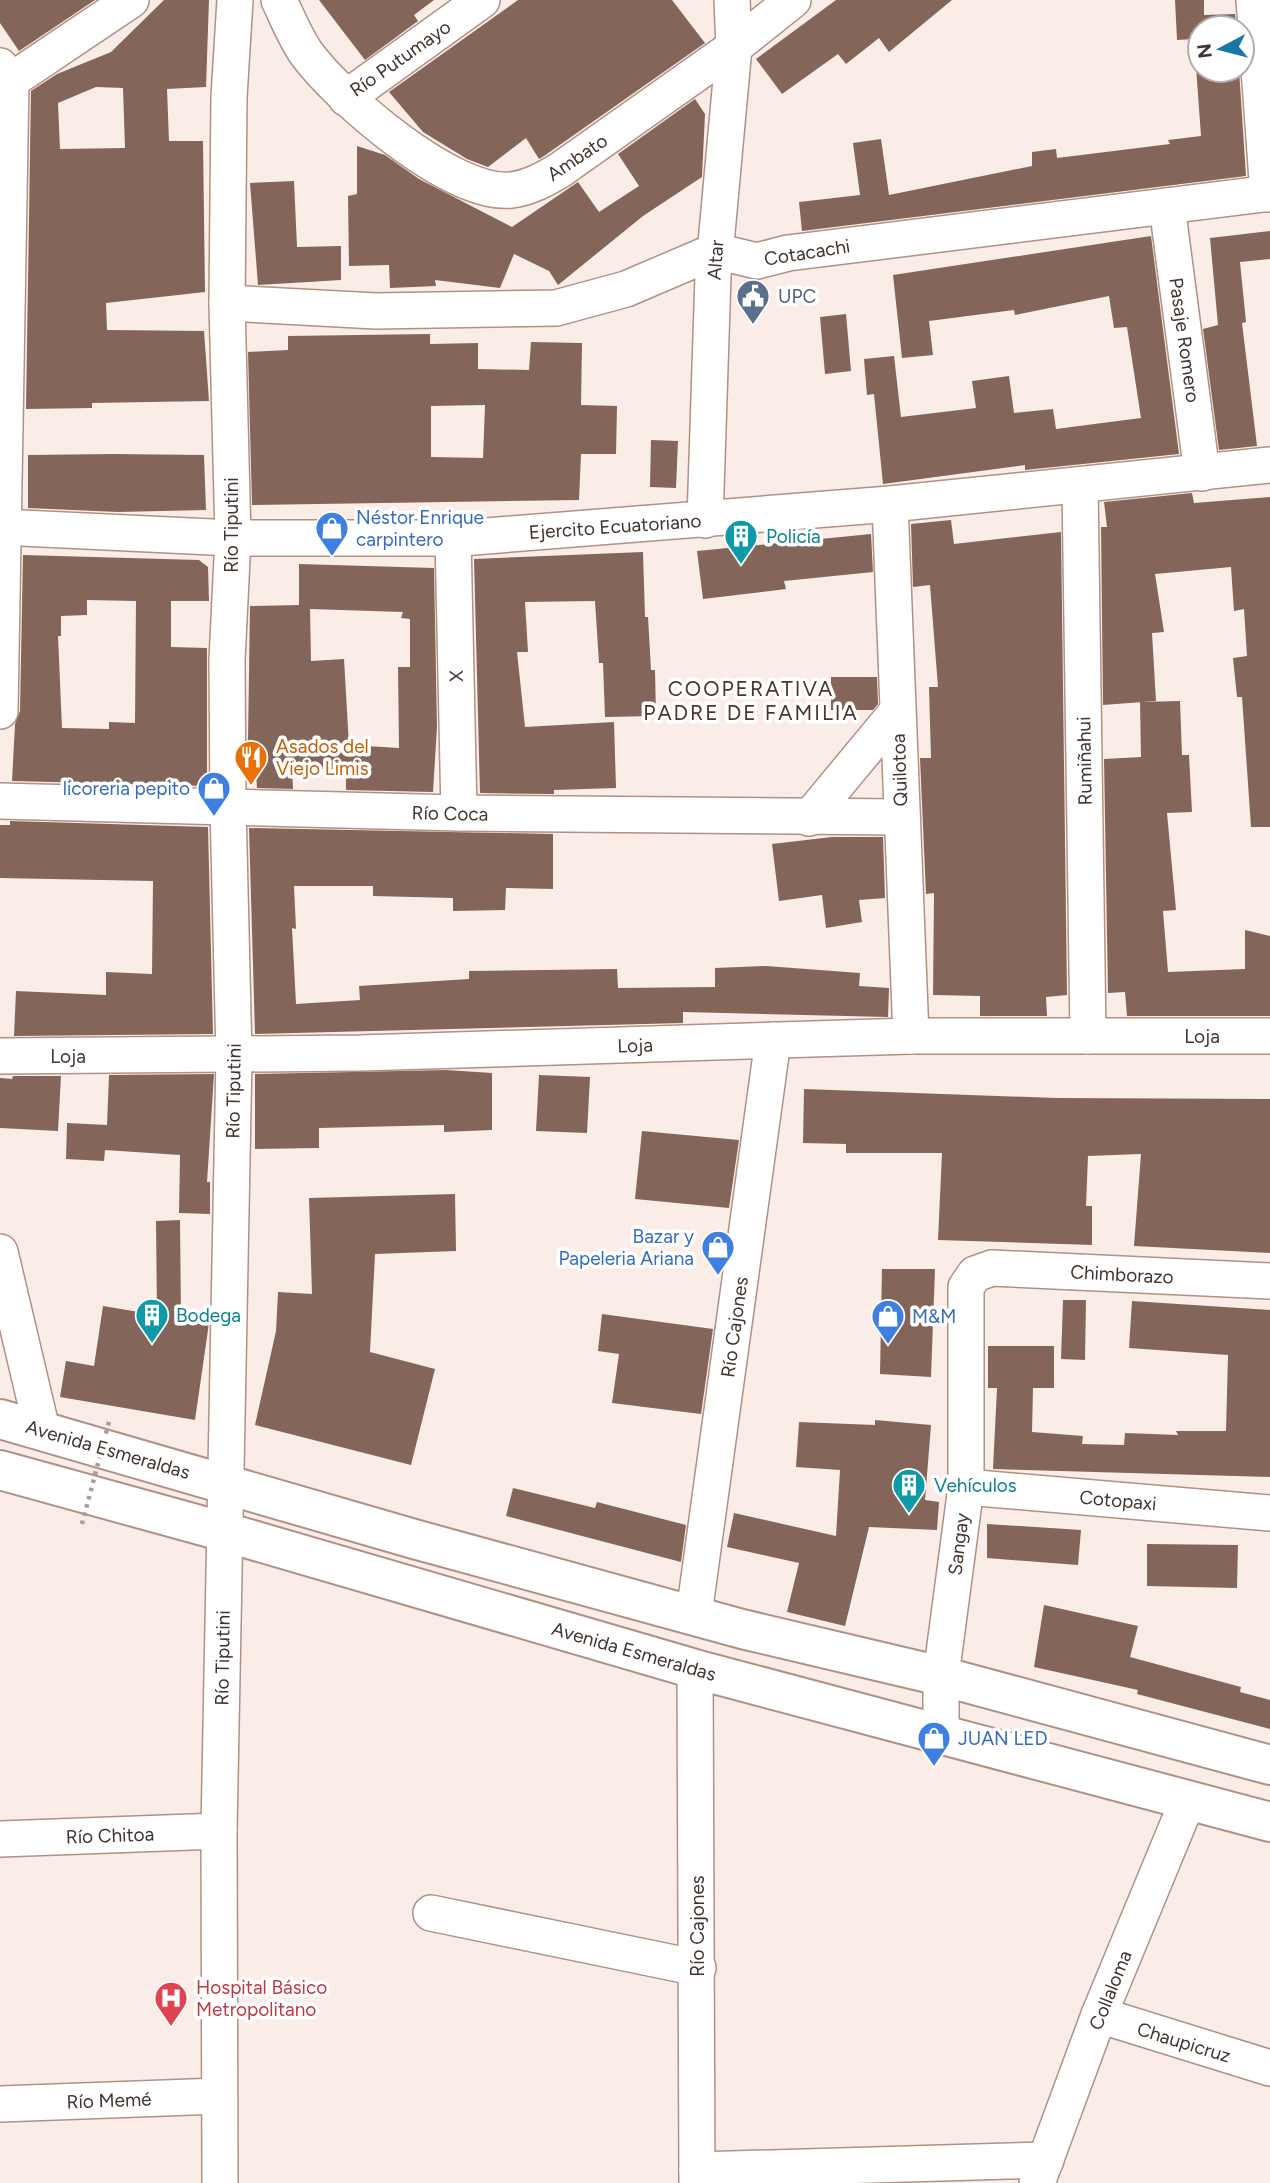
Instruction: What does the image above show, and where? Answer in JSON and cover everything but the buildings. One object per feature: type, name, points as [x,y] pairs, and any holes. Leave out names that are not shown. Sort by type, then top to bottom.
[{"type":"main road","name":"Avenida Esmeraldas","points":[[0,1419],[226,1482],[414,1539],[742,1629],[941,1676],[1270,1765]]},
{"type":"main road","name":"Avenida Esmeraldas","points":[[0,1470],[225,1532],[695,1669],[1270,1822]]},
{"type":"street","points":[[0,711],[4,79],[131,0]]},
{"type":"street","name":"Río Tiputini","points":[[220,2183],[219,1831],[234,1056],[227,660],[233,538],[227,303],[229,97],[235,0]]},
{"type":"street","name":"Río Putumayo","points":[[279,0],[305,51],[346,98],[482,0]]},
{"type":"street","name":"Altar","points":[[705,520],[715,251],[734,47],[732,0]]},
{"type":"street","name":"Ambato","points":[[346,98],[437,167],[486,189],[511,190],[537,183],[560,170],[734,47],[793,0]]},
{"type":"street","points":[[1254,0],[1269,193]]},
{"type":"street","name":"Cotacachi","points":[[715,251],[757,261],[788,253],[1269,193]]},
{"type":"street","name":"Pasaje Romero","points":[[1167,206],[1202,473]]},
{"type":"street","points":[[227,303],[376,311],[556,308],[626,289],[715,251]]},
{"type":"street","name":"Ejercito Ecuatoriano","points":[[3,527],[233,538],[453,538],[890,504],[1270,464]]},
{"type":"street","name":"Rumiñahui","points":[[1080,486],[1088,1036]]},
{"type":"street","name":"Quilotoa","points":[[890,504],[900,817],[911,1036]]},
{"type":"street","name":"X","points":[[453,538],[460,813]]},
{"type":"street","points":[[809,818],[896,713]]},
{"type":"street","name":"Río Coca","points":[[0,801],[460,813],[900,817]]},
{"type":"street","name":"Loja","points":[[0,1056],[234,1056],[911,1036],[1270,1036]]},
{"type":"street","name":"Río Cajones","points":[[694,1614],[773,1040]]},
{"type":"street","points":[[0,1252],[42,1430]]},
{"type":"street","name":"Chimborazo","points":[[975,1274],[992,1268],[1270,1281]]},
{"type":"street","name":"Sangay","points":[[941,1733],[941,1676],[966,1487],[966,1287],[975,1274]]},
{"type":"street","name":"Cotopaxi","points":[[966,1487],[1270,1513]]},
{"type":"street","name":"Río Cajones","points":[[695,1669],[697,2176]]},
{"type":"street","name":"Collaloma","points":[[1042,2171],[1099,2015],[1188,1800]]},
{"type":"street","name":"Río Chitoa","points":[[0,1839],[219,1831]]},
{"type":"street","points":[[431,1913],[698,1968]]},
{"type":"street","name":"Chaupicruz","points":[[1099,2015],[1270,2068]]},
{"type":"street","name":"Río Memé","points":[[0,2104],[219,2096]]},
{"type":"street","points":[[697,2176],[1042,2171]]},
{"type":"path","points":[[82,1524],[110,1418]]},
{"type":"place","name":"UPC","points":[[753,326]]},
{"type":"place","name":"Néstor Enrique carpintero","points":[[332,558]]},
{"type":"place","name":"Policía","points":[[741,566]]},
{"type":"place","name":"Asados del Viejo Limis","points":[[251,787]]},
{"type":"place","name":"licoreria pepito","points":[[214,818]]},
{"type":"place","name":"Bazar y Papeleria Ariana","points":[[718,1277]]},
{"type":"place","name":"Bodega","points":[[152,1345]]},
{"type":"place","name":"M&M","points":[[888,1346]]},
{"type":"place","name":"Vehículos","points":[[909,1515]]},
{"type":"place","name":"JUAN LED","points":[[934,1768]]},
{"type":"place","name":"Hospital Básico Metropolitano","points":[[171,2028]]},
{"type":"district","name":"COOPERATIVA PADRE DE FAMILIA","points":[[751,701]]}]
